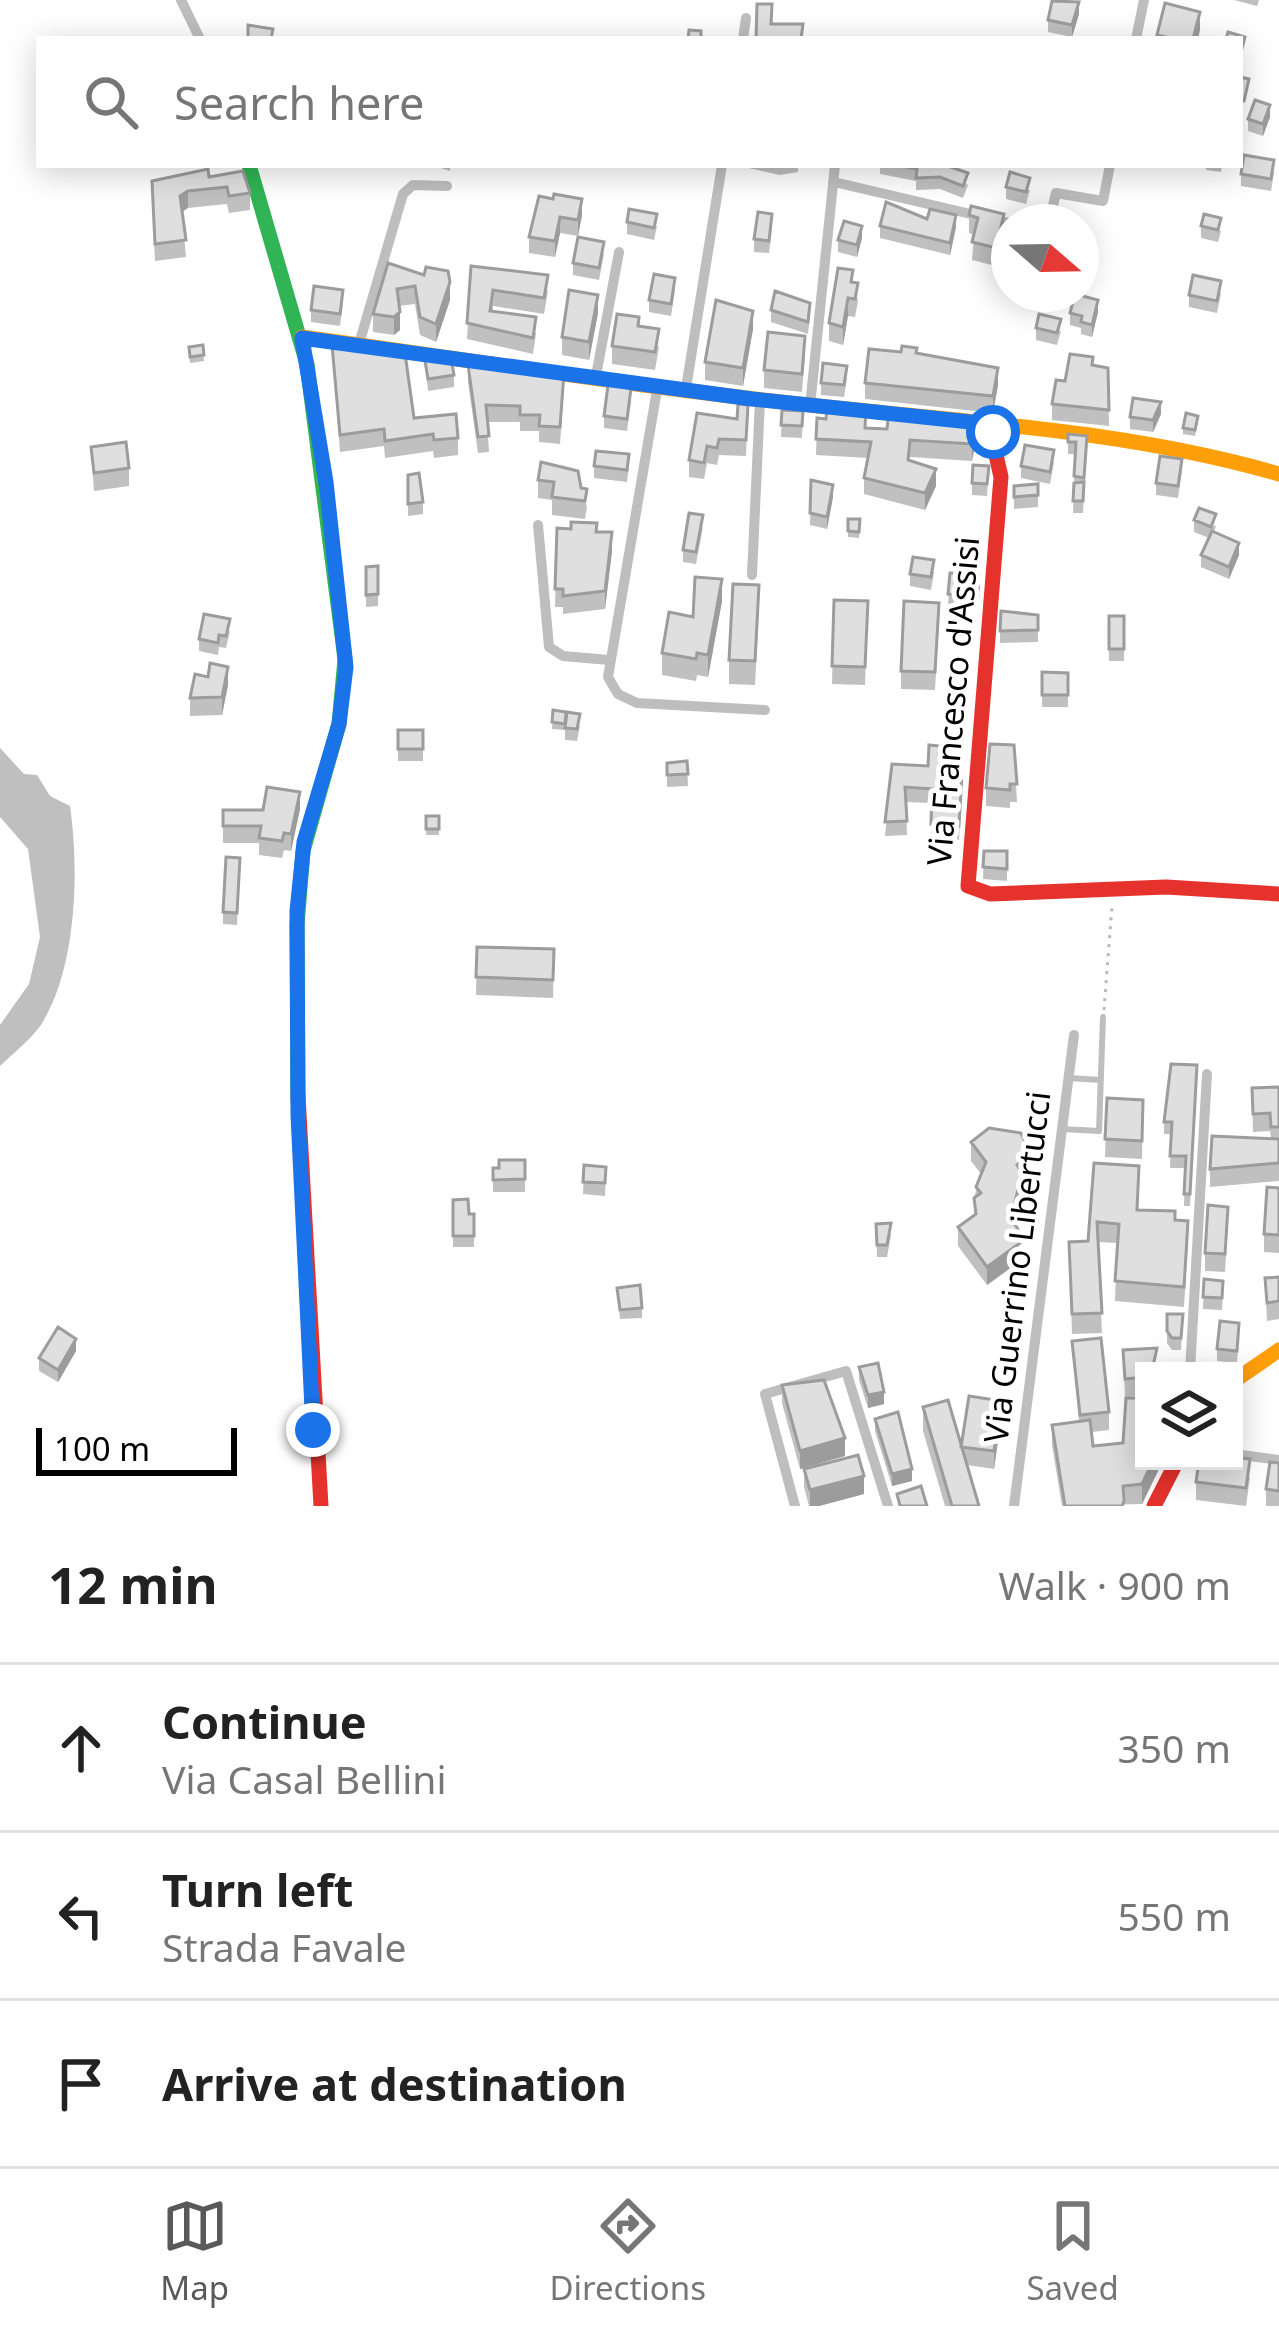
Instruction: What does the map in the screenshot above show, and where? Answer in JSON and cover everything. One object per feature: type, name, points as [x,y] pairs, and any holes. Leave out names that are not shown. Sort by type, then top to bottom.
[{"type":"street","points":[[181,0],[199,36]]},
{"type":"street","points":[[1137,36],[1144,0]]},
{"type":"street","points":[[743,36],[746,18]]},
{"type":"street","points":[[250,168],[302,338],[324,465],[346,667],[339,724],[304,842],[297,926],[307,1327],[321,1506]]},
{"type":"street","points":[[686,388],[722,168]]},
{"type":"street","points":[[810,406],[835,168]]},
{"type":"street","points":[[1053,204],[1056,193],[1102,201],[1109,168]]},
{"type":"street","points":[[834,182],[991,219]]},
{"type":"street","points":[[359,344],[403,194],[413,185],[447,186]]},
{"type":"street","points":[[596,376],[619,252]]},
{"type":"street","points":[[302,338],[760,400],[1188,449],[1279,474]]},
{"type":"street","points":[[658,384],[609,682],[631,701],[765,710]]},
{"type":"street","points":[[752,575],[760,400]]},
{"type":"street","name":"Via Francesco d'Assisi","points":[[993,425],[1001,477],[968,883],[984,894],[1166,887],[1279,893]]},
{"type":"street","points":[[538,525],[542,617],[549,647],[563,656],[609,660]]},
{"type":"street","name":"Via Guerrino Libertucci","points":[[1014,1506],[1074,1035]]},
{"type":"street","points":[[1191,1362],[1207,1074]]},
{"type":"street","points":[[1243,1375],[1279,1350]]},
{"type":"street","points":[[795,1506],[765,1394],[846,1371],[888,1506]]},
{"type":"street","points":[[1243,1455],[1279,1460]]},
{"type":"street","points":[[1154,1506],[1172,1470]]},
{"type":"lane","points":[[1062,1129],[1100,1131],[1103,1017]]},
{"type":"lane","points":[[1068,1078],[1101,1080]]},
{"type":"path","points":[[1103,1017],[1113,892]]},
{"type":"shaded area","points":[[0,748],[24,774],[37,775],[50,796],[70,806],[74,885],[69,942],[56,995],[36,1031],[0,1066],[0,1025],[29,984],[40,937],[28,849],[0,817]]},
{"type":"building","points":[[1052,1],[1079,2],[1072,25],[1048,20]]},
{"type":"building","points":[[1165,3],[1200,12],[1194,36],[1157,35]]},
{"type":"building","points":[[757,4],[772,4],[771,24],[803,24],[801,36],[756,36]]},
{"type":"building","points":[[248,25],[273,29],[272,36],[248,36]]},
{"type":"building","points":[[1255,100],[1270,105],[1263,124],[1248,119]]},
{"type":"building","points":[[1244,155],[1274,160],[1271,179],[1241,174]]},
{"type":"building","points":[[912,168],[954,168],[968,173],[963,186],[940,177],[916,178],[917,169]]},
{"type":"building","points":[[208,169],[209,177],[243,171],[250,193],[229,196],[227,187],[188,191],[180,196],[186,240],[155,244],[152,181]]},
{"type":"building","points":[[1010,172],[1030,178],[1026,192],[1006,187]]},
{"type":"building","points":[[554,194],[582,199],[578,220],[560,217],[555,241],[529,237],[539,196],[553,199]]},
{"type":"building","points":[[886,202],[927,219],[930,209],[956,215],[950,243],[880,226]]},
{"type":"building","points":[[971,206],[991,211],[991,247],[972,242],[978,218],[969,215]]},
{"type":"building","points":[[629,209],[657,214],[654,228],[627,222]]},
{"type":"building","points":[[758,212],[772,214],[769,241],[754,239]]},
{"type":"building","points":[[1204,214],[1221,218],[1218,230],[1201,226]]},
{"type":"building","points":[[844,221],[862,226],[857,245],[838,240]]},
{"type":"building","points":[[578,237],[604,242],[599,268],[573,263]]},
{"type":"building","points":[[388,263],[424,275],[426,267],[448,271],[450,282],[436,324],[420,317],[415,286],[397,289],[400,312],[394,317],[373,314]]},
{"type":"building","points":[[471,266],[548,275],[544,298],[493,290],[490,311],[536,317],[533,338],[467,323]]},
{"type":"building","points":[[838,268],[853,270],[851,282],[858,283],[855,299],[848,298],[843,327],[829,323]]},
{"type":"building","points":[[654,274],[675,278],[671,304],[649,300]]},
{"type":"building","points":[[1193,275],[1221,281],[1217,301],[1189,295]]},
{"type":"building","points":[[314,286],[343,290],[340,314],[311,310]]},
{"type":"building","points":[[569,290],[598,295],[589,342],[562,337]]},
{"type":"building","points":[[775,291],[810,303],[808,322],[771,310]]},
{"type":"building","points":[[716,300],[753,311],[743,368],[705,362]]},
{"type":"building","points":[[1070,312],[1095,312],[1092,325]]},
{"type":"building","points":[[617,314],[639,317],[638,326],[659,329],[655,352],[612,346]]},
{"type":"building","points":[[1039,314],[1061,319],[1057,333],[1036,328]]},
{"type":"building","points":[[768,332],[805,336],[802,374],[764,370]]},
{"type":"building","points":[[203,345],[204,355],[190,357],[189,347]]},
{"type":"building","points":[[332,345],[404,346],[414,418],[456,414],[458,438],[434,440],[433,434],[385,441],[384,429],[340,435]]},
{"type":"building","points":[[902,346],[917,348],[916,353],[998,368],[993,396],[865,383],[869,349],[901,352]]},
{"type":"building","points":[[1070,354],[1093,357],[1092,365],[1108,368],[1109,410],[1052,404],[1056,380],[1065,381]]},
{"type":"building","points":[[451,358],[454,375],[428,379],[425,361]]},
{"type":"building","points":[[823,363],[847,366],[844,385],[821,383]]},
{"type":"building","points":[[468,365],[564,372],[560,427],[539,426],[540,415],[520,415],[520,406],[486,405],[489,436],[478,437]]},
{"type":"building","points":[[608,385],[631,388],[627,419],[604,416]]},
{"type":"building","points":[[1133,398],[1161,402],[1153,420],[1130,417]]},
{"type":"building","points":[[738,404],[748,405],[746,440],[719,439],[717,448],[707,446],[704,463],[689,460],[697,413],[737,419]]},
{"type":"building","points":[[827,406],[866,408],[865,428],[887,429],[889,410],[913,412],[912,419],[976,423],[972,444],[910,440],[908,460],[936,469],[925,493],[864,478],[871,442],[816,439],[817,418],[826,419]]},
{"type":"building","points":[[782,410],[803,411],[802,426],[781,425]]},
{"type":"building","points":[[1186,413],[1198,416],[1195,430],[1183,428]]},
{"type":"building","points":[[1068,434],[1087,436],[1084,478],[1074,476],[1076,442],[1068,442]]},
{"type":"building","points":[[126,442],[129,468],[94,473],[91,447]]},
{"type":"building","points":[[1025,445],[1054,450],[1050,472],[1021,466]]},
{"type":"building","points":[[596,451],[629,454],[627,470],[594,466]]},
{"type":"building","points":[[1160,456],[1182,459],[1178,486],[1156,483]]},
{"type":"building","points":[[541,462],[578,471],[581,488],[587,489],[585,501],[552,497],[554,482],[538,480]]},
{"type":"building","points":[[973,465],[989,466],[987,484],[972,483]]},
{"type":"building","points":[[419,473],[423,502],[408,504],[408,475]]},
{"type":"building","points":[[811,480],[833,485],[827,517],[810,513]]},
{"type":"building","points":[[1084,482],[1083,501],[1073,501],[1074,483]]},
{"type":"building","points":[[1038,484],[1038,495],[1014,497],[1014,486]]},
{"type":"building","points":[[1199,508],[1216,514],[1211,527],[1194,520]]},
{"type":"building","points":[[689,513],[703,515],[696,552],[683,550]]},
{"type":"building","points":[[848,519],[860,519],[859,532],[848,531]]},
{"type":"building","points":[[571,522],[597,523],[596,532],[612,532],[605,591],[563,596],[563,589],[555,589],[557,528],[571,529]]},
{"type":"building","points":[[1212,531],[1239,543],[1229,567],[1201,555]]},
{"type":"building","points":[[913,557],[934,560],[931,577],[910,574]]},
{"type":"building","points":[[378,566],[378,594],[366,595],[366,567]]},
{"type":"building","points":[[950,573],[979,575],[978,596],[948,594]]},
{"type":"building","points":[[695,577],[722,579],[708,655],[697,653],[696,659],[662,653],[669,612],[693,617]]},
{"type":"building","points":[[733,584],[759,585],[755,661],[729,660]]},
{"type":"building","points":[[834,600],[868,601],[865,667],[832,666]]},
{"type":"building","points":[[904,601],[939,603],[935,672],[901,671]]},
{"type":"building","points":[[1001,611],[1038,615],[1038,630],[1000,631]]},
{"type":"building","points":[[204,614],[230,619],[226,636],[219,635],[218,643],[199,639]]},
{"type":"building","points":[[1109,616],[1124,616],[1124,649],[1109,649]]},
{"type":"building","points":[[210,663],[228,667],[222,697],[190,698],[195,674],[208,677]]},
{"type":"building","points":[[1042,672],[1068,673],[1068,695],[1042,695]]},
{"type":"building","points":[[553,710],[566,712],[565,724],[552,722]]},
{"type":"building","points":[[567,712],[580,714],[577,729],[565,728]]},
{"type":"building","points":[[398,730],[423,730],[423,749],[398,749]]},
{"type":"building","points":[[990,744],[1014,745],[1017,784],[1010,784],[1010,790],[986,788]]},
{"type":"building","points":[[929,745],[940,746],[939,755],[963,756],[959,826],[931,824],[932,789],[905,787],[907,821],[885,822],[892,764],[928,766]]},
{"type":"building","points":[[687,761],[688,774],[667,775],[667,763]]},
{"type":"building","points":[[267,787],[300,792],[291,834],[284,833],[282,841],[259,838],[261,826],[223,826],[223,810],[263,810]]},
{"type":"building","points":[[426,816],[439,816],[439,829],[426,829]]},
{"type":"building","points":[[984,851],[1007,851],[1007,869],[983,867]]},
{"type":"building","points":[[226,857],[240,858],[237,913],[223,912]]},
{"type":"building","points":[[477,947],[554,949],[553,980],[476,977]]},
{"type":"building","points":[[1171,1064],[1197,1065],[1190,1194],[1184,1194],[1186,1156],[1170,1156],[1172,1122],[1164,1122]]},
{"type":"building","points":[[1279,1087],[1279,1127],[1271,1127],[1270,1113],[1253,1114],[1252,1088]]},
{"type":"building","points":[[1107,1098],[1143,1100],[1142,1141],[1105,1139]]},
{"type":"building","points":[[989,1128],[1021,1133],[1031,1154],[1017,1165],[1022,1172],[1011,1219],[1018,1229],[1012,1233],[1020,1243],[987,1267],[958,1227],[976,1214],[974,1198],[981,1193],[976,1187],[986,1162],[971,1142]]},
{"type":"building","points":[[1212,1136],[1279,1139],[1279,1163],[1210,1169]]},
{"type":"building","points":[[499,1160],[525,1160],[525,1179],[493,1180]]},
{"type":"building","points":[[1094,1163],[1139,1166],[1137,1210],[1175,1211],[1175,1220],[1188,1221],[1184,1287],[1115,1281],[1119,1224],[1097,1222],[1102,1313],[1072,1314],[1069,1242],[1088,1241]]},
{"type":"building","points":[[584,1165],[606,1167],[605,1183],[583,1182]]},
{"type":"building","points":[[1267,1187],[1279,1188],[1279,1235],[1264,1234]]},
{"type":"building","points":[[468,1199],[474,1236],[453,1236],[453,1200]]},
{"type":"building","points":[[1208,1205],[1228,1207],[1225,1254],[1205,1253]]},
{"type":"building","points":[[891,1223],[887,1245],[877,1245],[876,1224]]},
{"type":"building","points":[[1279,1277],[1279,1301],[1267,1303],[1265,1278]]},
{"type":"building","points":[[1204,1279],[1223,1281],[1222,1298],[1203,1297]]},
{"type":"building","points":[[640,1285],[642,1308],[620,1310],[617,1288]]},
{"type":"building","points":[[1167,1314],[1183,1314],[1181,1338],[1172,1338],[1167,1331]]},
{"type":"building","points":[[1220,1321],[1239,1323],[1237,1351],[1217,1349]]},
{"type":"building","points":[[58,1327],[76,1339],[58,1370],[39,1358]]},
{"type":"building","points":[[1101,1338],[1109,1412],[1080,1415],[1072,1341]]},
{"type":"building","points":[[1157,1348],[1154,1362],[1135,1362],[1135,1378],[1125,1379],[1123,1350]]},
{"type":"building","points":[[878,1363],[884,1392],[868,1395],[859,1367]]},
{"type":"building","points":[[824,1380],[845,1438],[800,1451],[782,1385]]},
{"type":"building","points":[[969,1396],[1001,1401],[994,1451],[961,1447]]},
{"type":"building","points":[[1126,1398],[1135,1398],[1135,1470],[1149,1470],[1142,1484],[1123,1486],[1122,1506],[1065,1506],[1052,1425],[1090,1420],[1093,1446],[1123,1443]]},
{"type":"building","points":[[948,1400],[979,1506],[952,1506],[923,1407]]},
{"type":"building","points":[[898,1412],[912,1469],[892,1474],[875,1419]]},
{"type":"building","points":[[858,1455],[864,1476],[810,1490],[804,1469]]},
{"type":"building","points":[[1243,1458],[1250,1459],[1246,1488],[1196,1482],[1198,1470],[1243,1470]]},
{"type":"building","points":[[1270,1462],[1279,1463],[1279,1491],[1266,1489]]},
{"type":"building","points":[[921,1486],[927,1506],[900,1506],[897,1494]]},
{"type":"traffic: fast","points":[[250,168],[307,364],[345,659],[339,724],[303,851],[297,925],[298,1096]]},
{"type":"traffic: slow","points":[[302,337],[676,389],[1102,437],[1279,474]]},
{"type":"traffic: slow","points":[[1243,1375],[1279,1350]]},
{"type":"traffic: jam","points":[[989,424],[1001,477],[968,886],[990,894],[1166,887],[1279,894]]},
{"type":"traffic: jam","points":[[298,1096],[321,1506]]},
{"type":"traffic: jam","points":[[1154,1506],[1172,1470]]},
{"type":"route","points":[[313,1430],[298,1115],[297,911],[304,842],[339,724],[346,667],[326,482],[302,338],[752,399],[989,424],[993,432]]}]
